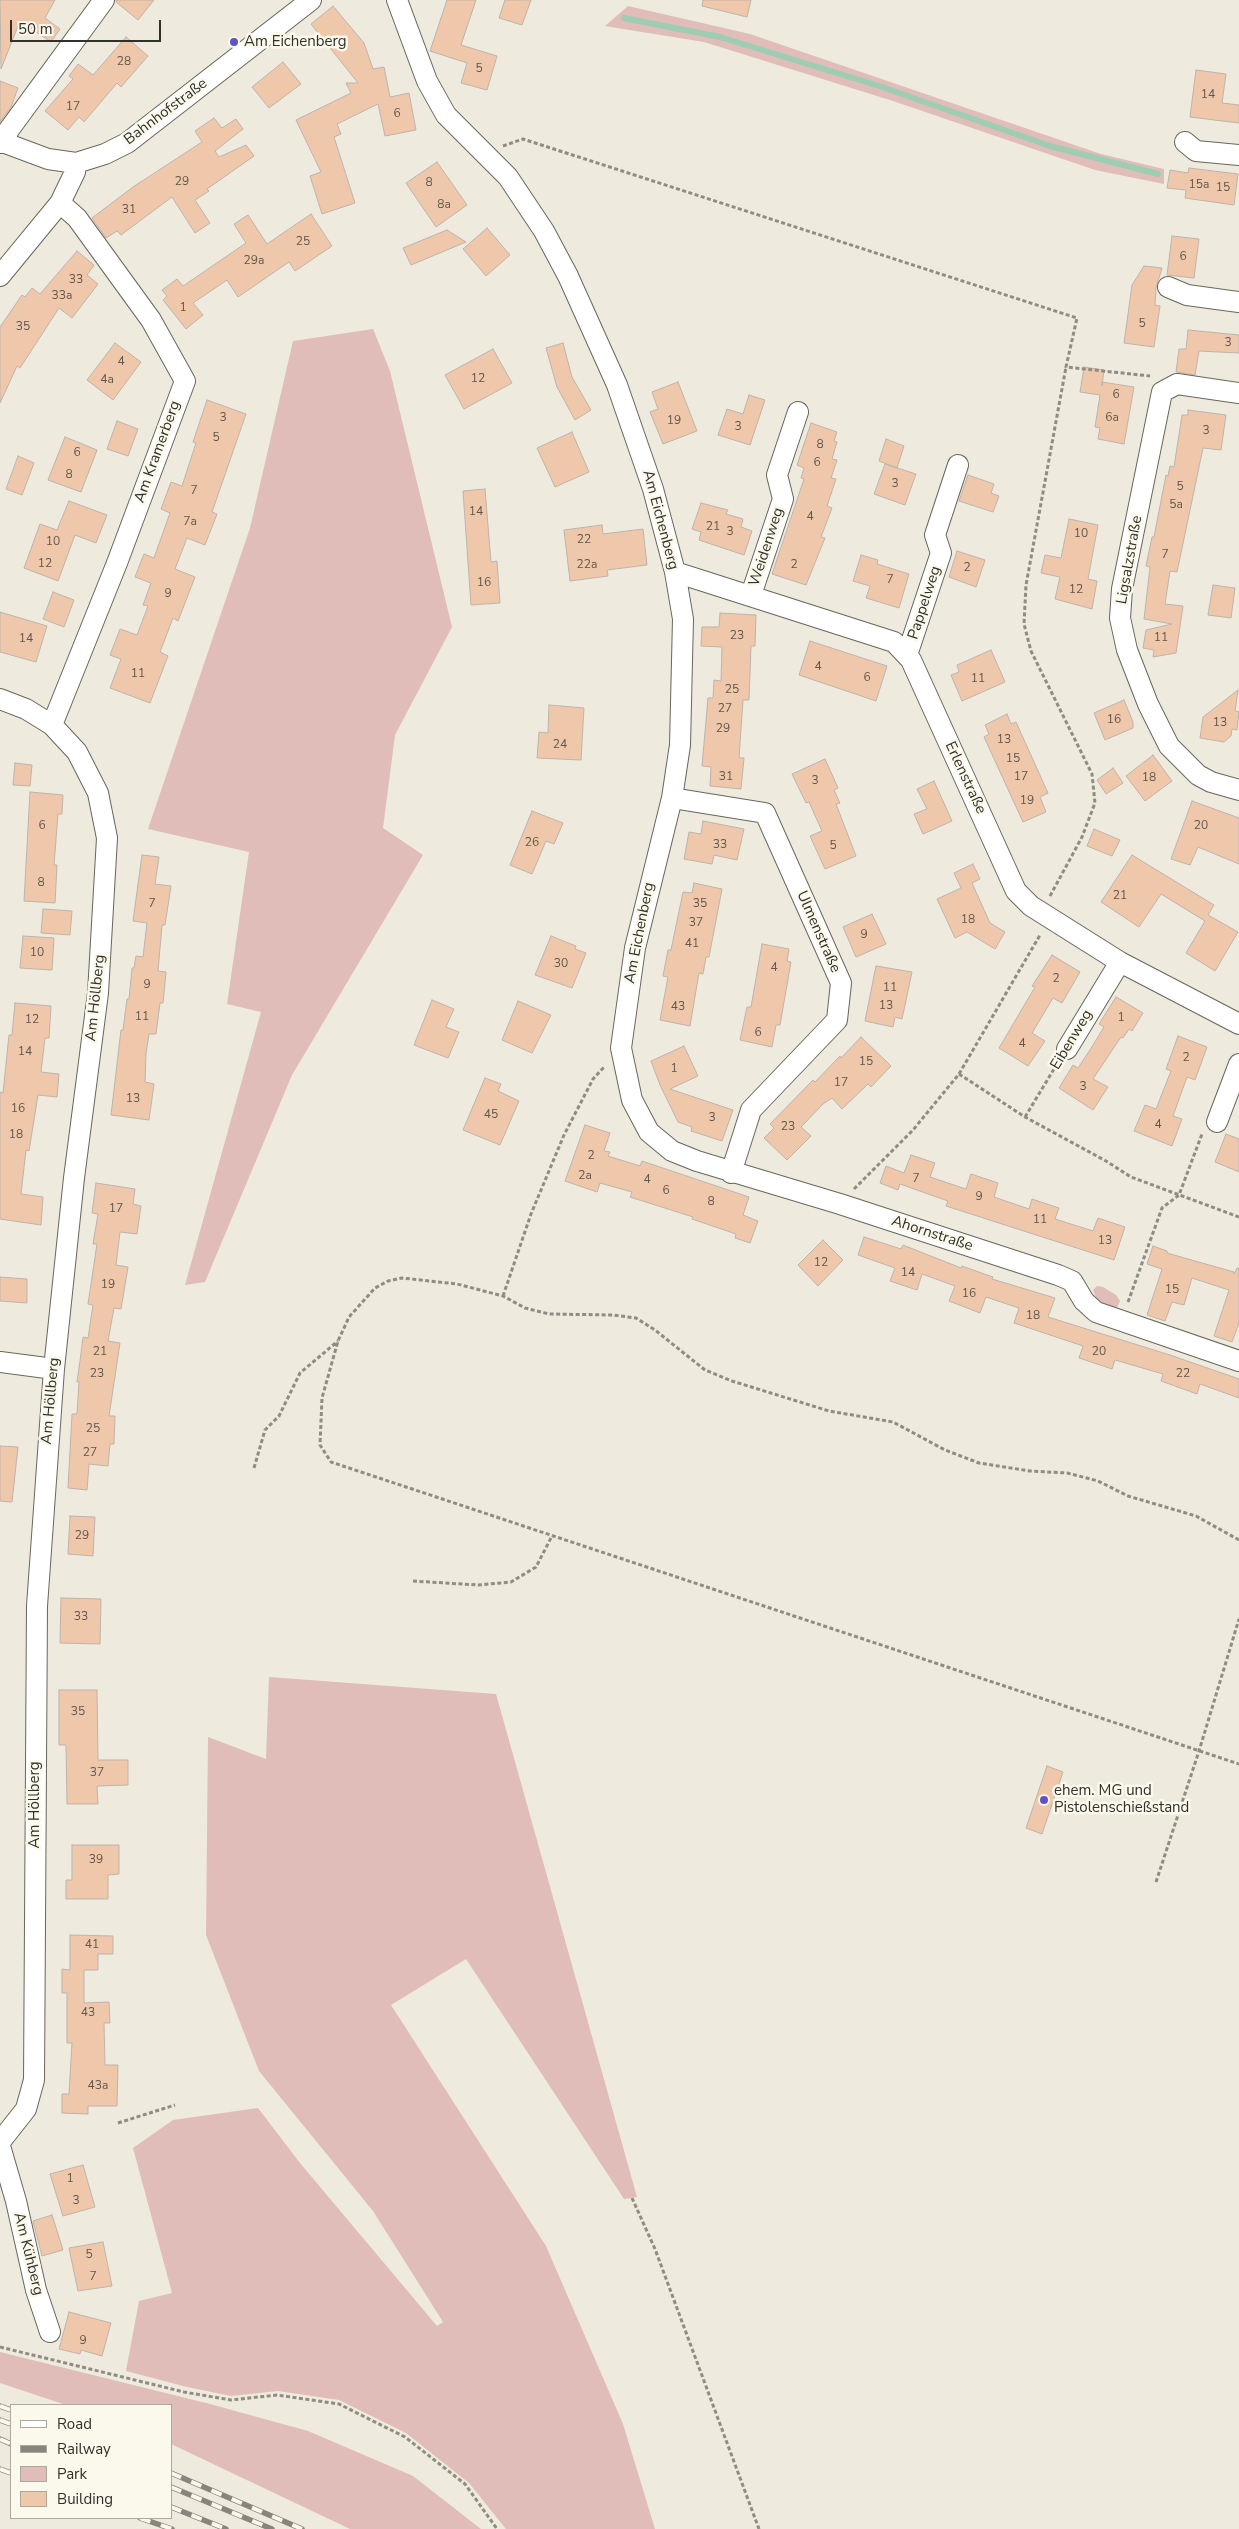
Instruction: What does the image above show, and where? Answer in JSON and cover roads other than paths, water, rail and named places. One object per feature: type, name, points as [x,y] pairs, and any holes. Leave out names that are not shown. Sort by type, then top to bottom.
[{"type":"street","points":[[0,276],[60,204],[75,172],[76,162],[48,159],[3,143],[8,131],[104,0]]},
{"type":"street","name":"Bahnhofstraße","points":[[76,162],[105,154],[128,143],[311,0]]},
{"type":"street","name":"Am Eichenberg","points":[[397,0],[427,81],[446,115],[508,177],[544,232],[568,276],[617,385],[653,489],[674,572],[683,619],[680,745],[672,798],[635,948],[621,1048],[632,1100]]},
{"type":"street","points":[[1185,142],[1196,151],[1239,155]]},
{"type":"street","name":"Am Kramerberg","points":[[52,725],[117,562],[184,381],[151,320],[77,218],[60,204]]},
{"type":"street","points":[[1168,286],[1187,295],[1239,302]]},
{"type":"street","name":"Ligsalzstraße","points":[[1239,393],[1177,384],[1170,386],[1162,392],[1122,589],[1120,618],[1127,650],[1148,704],[1169,746],[1198,775],[1211,782],[1239,790]]},
{"type":"street","name":"Weidenweg","points":[[751,595],[783,499],[777,475],[798,412]]},
{"type":"street","name":"Pappelweg","points":[[907,655],[941,553],[935,535],[958,465]]},
{"type":"street","name":"Erlenstraße","points":[[674,572],[894,642],[907,655],[1016,891],[1031,906],[1120,962],[1239,1024]]},
{"type":"street","name":"Am Höllberg","points":[[0,699],[26,709],[52,725],[77,752],[98,793],[108,838],[98,993],[74,1178],[54,1369],[37,1606],[34,2080],[26,2109],[0,2144]]},
{"type":"street","name":"Ulmenstraße","points":[[672,798],[765,812],[841,983],[837,1020],[751,1110],[731,1173]]},
{"type":"street","name":"Eibenweg","points":[[1067,1048],[1120,962]]},
{"type":"street","points":[[1217,1122],[1239,1064]]},
{"type":"street","name":"Ahornstraße","points":[[632,1100],[649,1132],[672,1151],[731,1173],[840,1204],[1058,1274],[1072,1281],[1084,1301],[1096,1312],[1239,1361]]},
{"type":"street","points":[[0,1362],[54,1369]]},
{"type":"street","name":"Am Kühberg","points":[[0,2144],[16,2201],[36,2290],[50,2332]]},
{"type":"waterway","points":[[624,18],[720,37],[879,86],[1050,146],[1158,174]]},
{"type":"railway","points":[[0,2406],[10,2410]]},
{"type":"railway","points":[[0,2420],[10,2424]]},
{"type":"railway","points":[[0,2439],[10,2444]]},
{"type":"railway","points":[[0,2469],[10,2473]]},
{"type":"railway","points":[[172,2473],[302,2529]]},
{"type":"railway","points":[[172,2487],[272,2529]]},
{"type":"railway","points":[[172,2507],[226,2529]]},
{"type":"railway","points":[[143,2519],[172,2529]]},
{"type":"place","name":"Am Eichenberg","points":[[234,42]]},
{"type":"place","name":"ehem. MG und Pistolenschießstand","points":[[1044,1800]]}]
